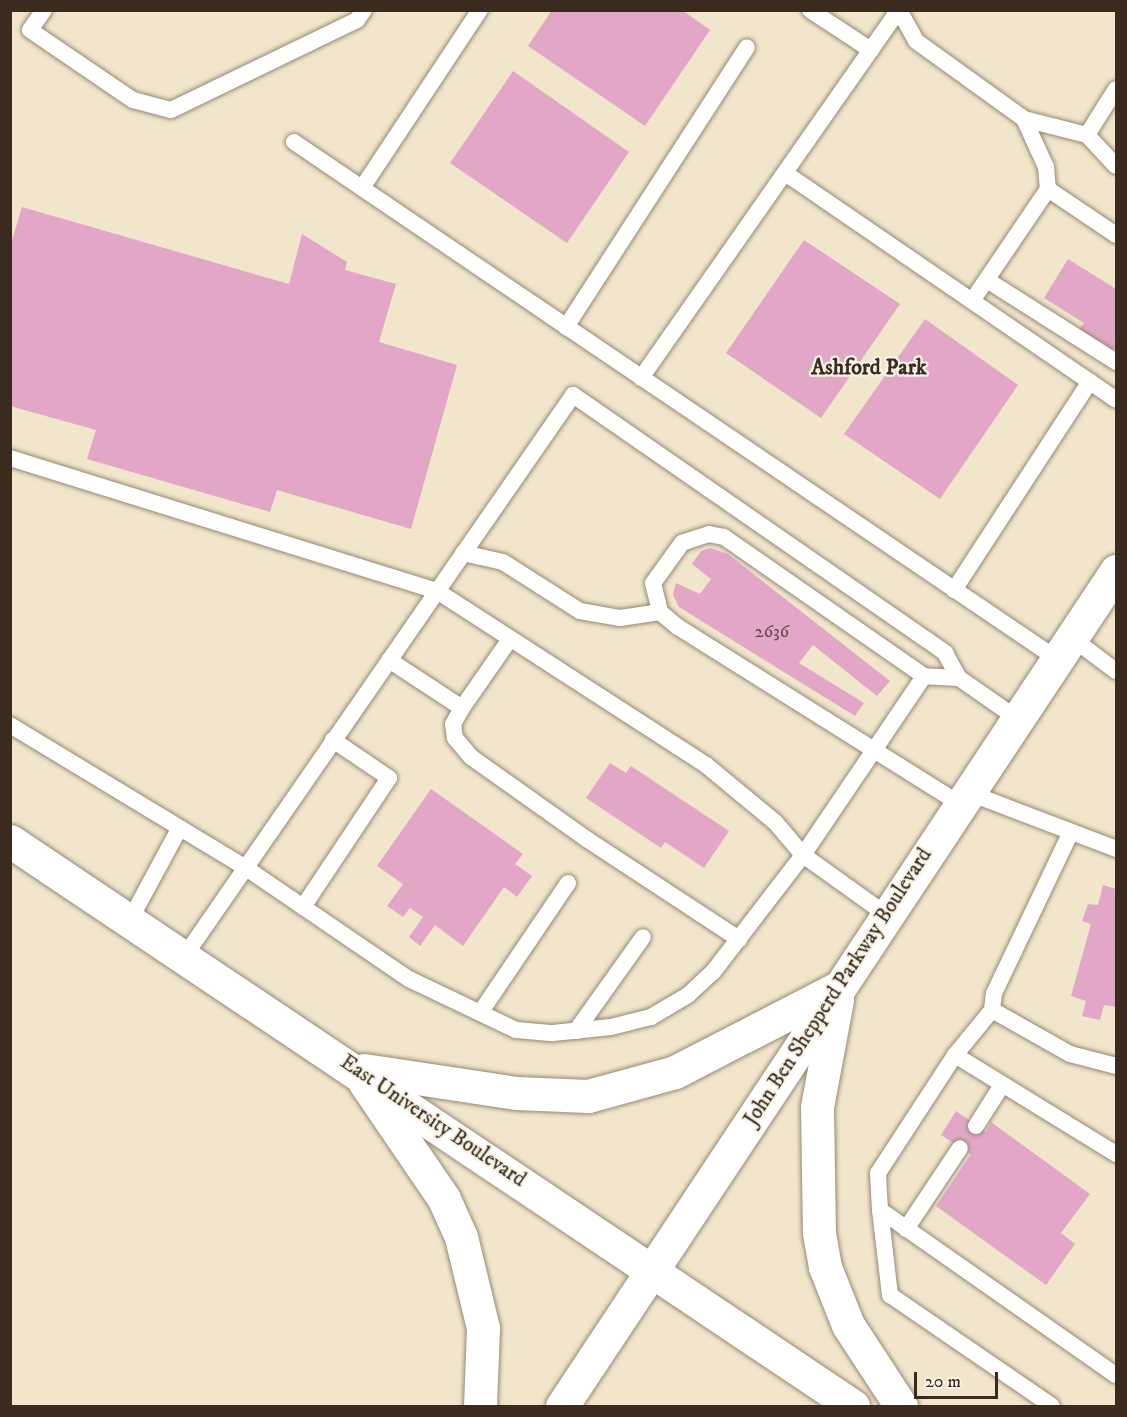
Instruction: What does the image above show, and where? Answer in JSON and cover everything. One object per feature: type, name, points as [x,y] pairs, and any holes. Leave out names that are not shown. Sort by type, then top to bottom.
[{"type":"main road","name":"John Ben Shepperd Parkway Boulevard","points":[[562,1407],[651,1268],[840,987],[884,913],[1116,571]]},
{"type":"main road","name":"East University Boulevard","points":[[10,841],[186,954],[853,1407]]},
{"type":"main road","points":[[356,1069],[516,1093],[588,1096],[675,1072],[840,987]]},
{"type":"main road","points":[[840,987],[817,1107],[819,1233],[844,1316],[901,1407]]},
{"type":"main road","points":[[356,1069],[444,1199],[461,1237],[483,1328],[480,1407]]},
{"type":"lane","points":[[44,10],[30,30],[134,100],[171,110],[357,21],[364,10]]},
{"type":"lane","points":[[362,188],[480,10]]},
{"type":"lane","points":[[810,10],[871,50]]},
{"type":"lane","points":[[641,378],[897,12],[916,41],[1024,119],[1087,135],[1116,166]]},
{"type":"lane","points":[[566,327],[747,47]]},
{"type":"lane","points":[[1087,135],[1116,89]]},
{"type":"lane","points":[[972,301],[1048,189],[1046,168],[1024,119]]},
{"type":"lane","points":[[294,142],[954,590],[1064,649],[1116,671]]},
{"type":"lane","points":[[785,173],[1116,399]]},
{"type":"lane","points":[[1048,189],[1116,235]]},
{"type":"lane","points":[[987,280],[1116,362]]},
{"type":"lane","points":[[954,590],[1090,381]]},
{"type":"lane","points":[[186,954],[573,395],[945,653],[959,678],[1015,717]]},
{"type":"lane","points":[[10,458],[437,591],[706,765],[775,822],[803,855],[884,913]]},
{"type":"lane","points":[[660,612],[652,583],[682,543],[701,535],[724,537],[924,676],[959,678]]},
{"type":"lane","points":[[463,553],[502,562],[580,612],[620,618],[660,612],[875,751],[963,798],[1116,849]]},
{"type":"lane","points":[[510,639],[453,724],[455,738],[471,757],[739,939]]},
{"type":"lane","points":[[389,660],[462,708]]},
{"type":"lane","points":[[10,725],[178,831],[246,868],[409,979],[516,1030],[576,1031],[651,1017],[688,995],[739,939],[803,855],[924,676]]},
{"type":"lane","points":[[303,907],[389,778],[333,740]]},
{"type":"lane","points":[[131,918],[178,831]]},
{"type":"lane","points":[[1053,1407],[890,1295],[878,1173],[955,1055],[992,1010],[994,993],[1070,834]]},
{"type":"lane","points":[[480,1013],[568,883]]},
{"type":"lane","points":[[576,1031],[643,937]]},
{"type":"lane","points":[[992,1010],[1070,1054],[1116,1066]]},
{"type":"lane","points":[[955,1055],[1116,1154]]},
{"type":"lane","points":[[976,1126],[1002,1085]]},
{"type":"lane","points":[[906,1229],[960,1148]]},
{"type":"lane","points":[[880,1210],[1116,1375]]},
{"type":"building","points":[[552,10],[682,10],[710,30],[645,126],[528,46]]},
{"type":"building","points":[[513,71],[629,152],[567,243],[450,163]]},
{"type":"building","points":[[22,207],[289,284],[302,234],[347,262],[345,270],[396,284],[379,342],[457,365],[411,529],[277,490],[270,512],[87,459],[96,430],[10,406],[10,247]]},
{"type":"building","points":[[804,240],[900,304],[821,418],[726,353]]},
{"type":"building","points":[[1068,259],[1116,289],[1116,348],[1109,351],[1078,331],[1084,323],[1044,298]]},
{"type":"building","points":[[925,319],[1018,385],[940,499],[844,434]]},
{"type":"building","points":[[710,548],[728,554],[890,681],[877,696],[813,645],[799,663],[864,703],[855,716],[679,607],[673,595],[676,583],[700,594],[711,579],[692,564],[701,551]]},
{"type":"building","points":[[610,763],[626,773],[631,766],[729,831],[704,868],[665,842],[661,848],[586,798]]},
{"type":"building","points":[[431,789],[523,854],[515,864],[532,876],[517,897],[504,887],[463,946],[435,925],[420,946],[409,937],[423,917],[410,908],[403,917],[387,906],[403,884],[377,866]]},
{"type":"building","points":[[1103,885],[1116,889],[1116,1007],[1104,1005],[1100,1020],[1082,1016],[1086,1001],[1071,996],[1091,924],[1082,921],[1088,904],[1098,905]]},
{"type":"building","points":[[956,1111],[986,1132],[991,1122],[1090,1194],[1061,1233],[1075,1244],[1046,1285],[936,1206],[971,1154],[941,1135]]},
{"type":"district","name":"Ashford Park","points":[[869,368]]}]
